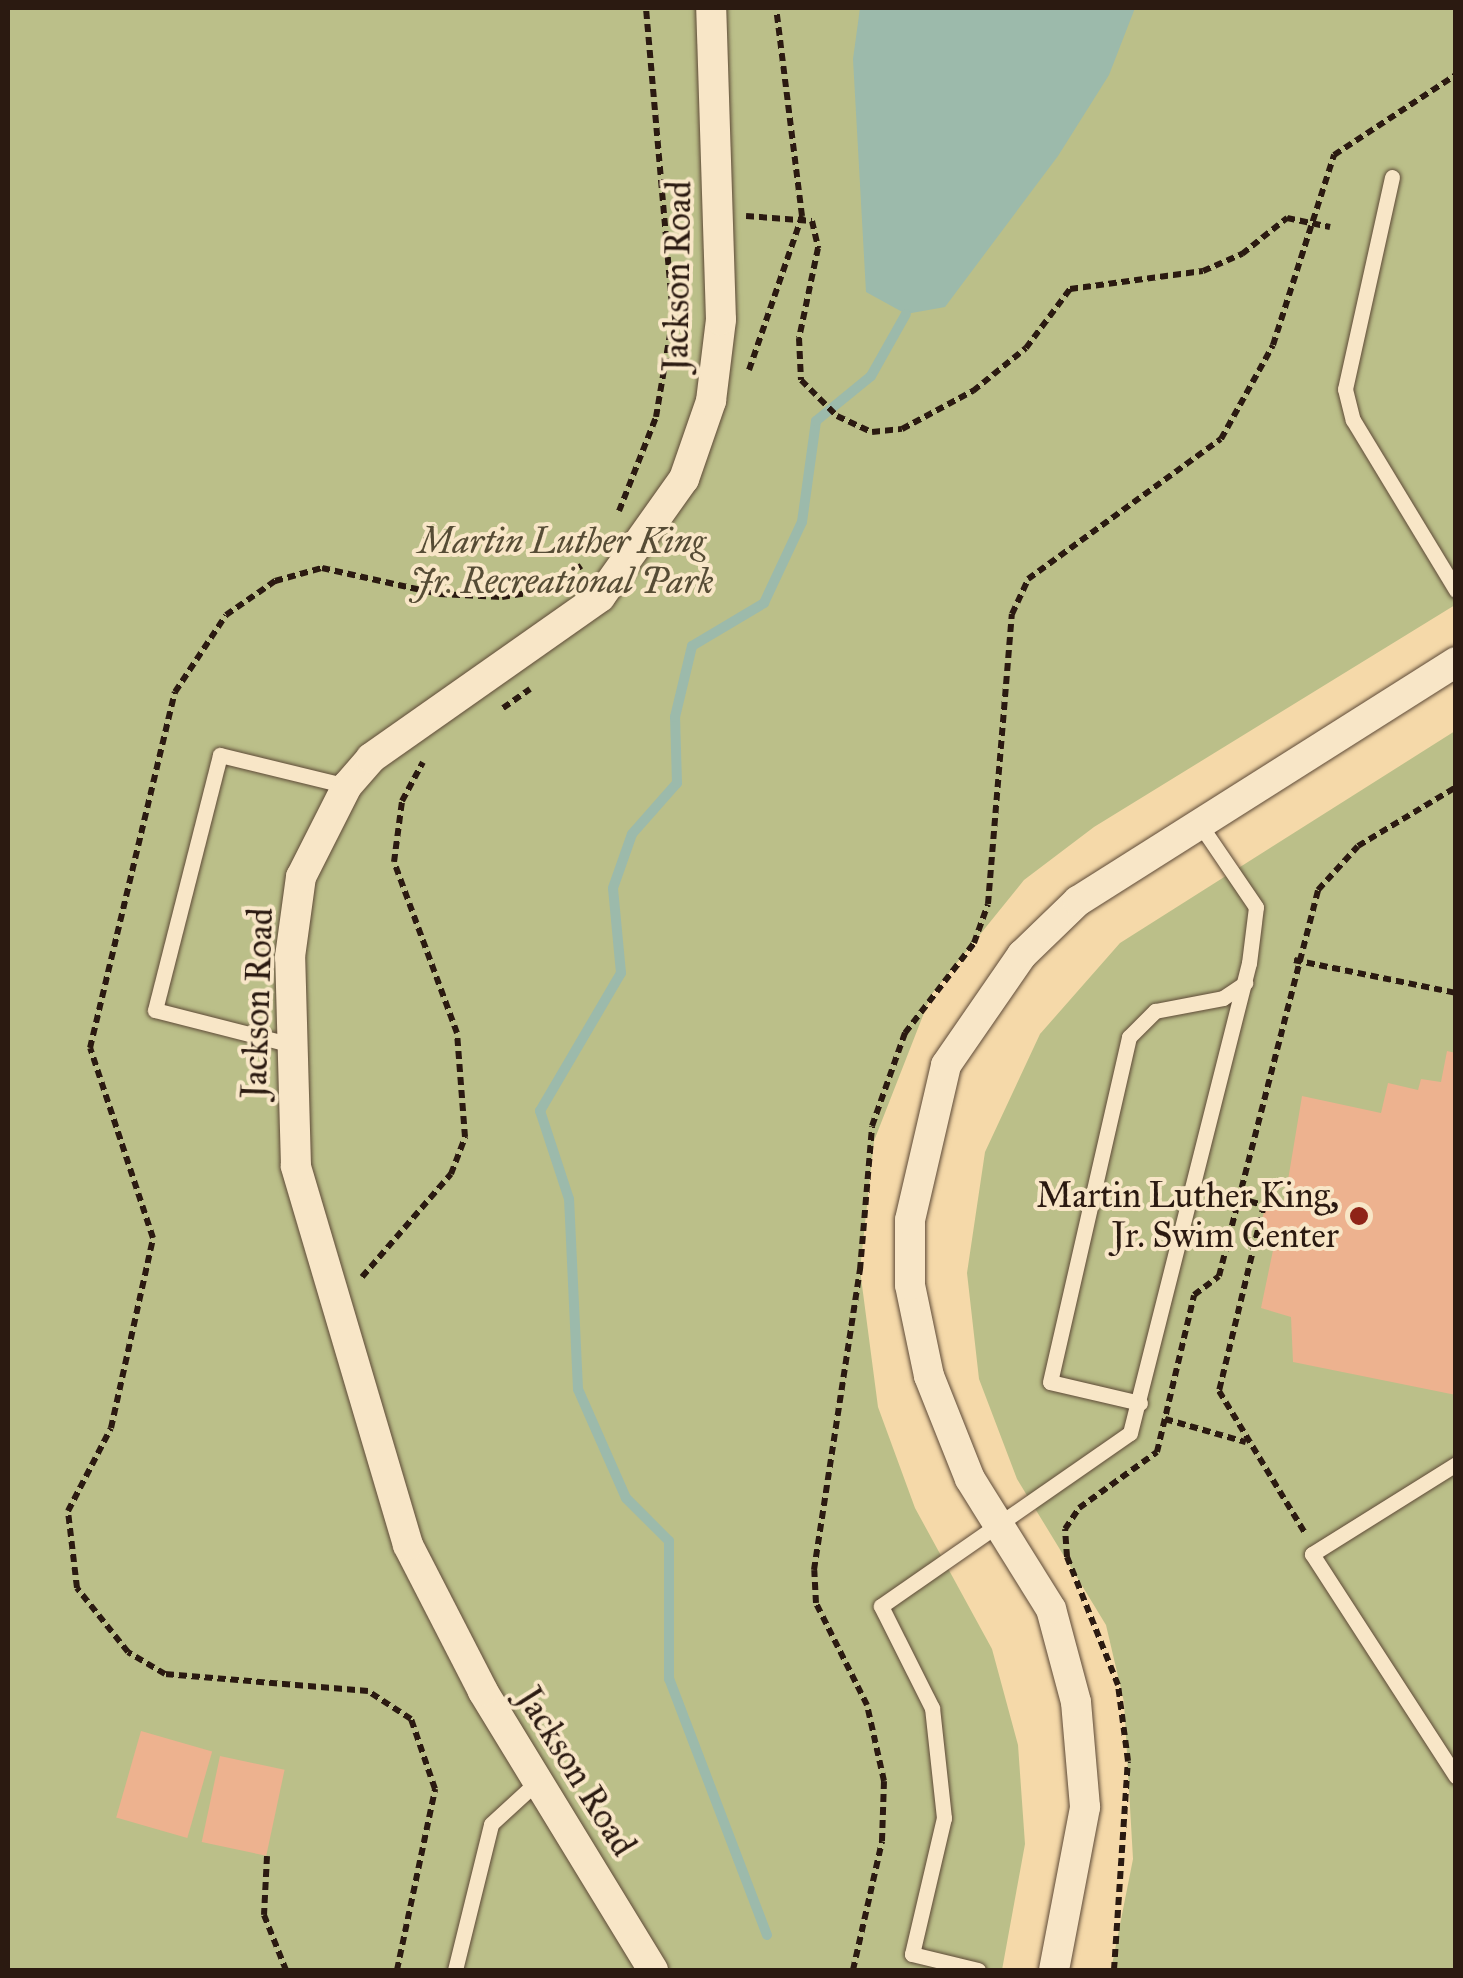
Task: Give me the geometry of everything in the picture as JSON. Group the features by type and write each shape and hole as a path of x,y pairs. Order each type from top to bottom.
{"street":[{"name":"Jackson Road","path":"653,1970 538,1781 408,1545 317,1256 296,1166 288,1044 301,877 347,786 430,714 553,638 643,546 684,479 711,401 720,217 711,8"},
{"path":"1054,1970 1085,1807 1076,1702 1051,1609 996,1520 930,1376 910,1284 910,1220 946,1065 1022,955 1078,902 1197,820 1456,662"}],"lane":[{"path":"1392,177 1344,389 1353,420 1456,590"},
{"path":"288,1044 155,1010 220,754 347,786"},
{"path":"978,1970 912,1954 944,1818 932,1708 881,1606 996,1520 1130,1434 1245,984 1256,907 1197,820"},
{"path":"1140,1403 1050,1382 1129,1036 1155,1011 1223,998 1245,984"},
{"path":"1456,1464 1312,1554 1456,1777"},
{"path":"455,1970 491,1824 538,1781"}],"path":[{"path":"614,519 663,384 670,215 646,8"},
{"path":"776,8 802,216 818,248 797,357 820,403 837,416 888,432 973,391 1026,348 1070,289 1215,267 1287,218 1330,228"},
{"path":"670,215 802,216"},
{"path":"743,388 802,216"},
{"path":"397,1970 435,1789 411,1719 368,1691 165,1674 128,1652 77,1588 68,1511 111,1428 153,1238 90,1048 176,692 226,615 275,581 322,568 439,594 526,594 567,578 594,552"},
{"path":"490,717 545,678"},
{"path":"361,1298 367,1263 452,1174 465,1138 457,1033 394,862 402,801 428,755"},
{"path":"1114,1970 1128,1761 1118,1685 1067,1557 1066,1530 1079,1508 1157,1452 1194,1295 1218,1276 1294,960 1318,890 1358,846 1456,786"},
{"path":"1294,960 1456,993"},
{"path":"1237,1198 1264,1204 1219,1392 1306,1534"},
{"path":"1165,1419 1248,1442"},
{"path":"266,1856 264,1915 286,1970"}],"green space":[{"name":"Martin Luther King Jr. Recreational Park","path":"8,8 1455,8 1455,605 1094,827 1024,880 931,995 874,1141 860,1270 878,1407 915,1508 992,1649 1018,1745 1025,1844 1002,1970 8,1970"},
{"path":"1455,731 1455,1970 1111,1970 1133,1859 1124,1702 1106,1625 1017,1479 979,1379 967,1273 985,1152 1040,1034 1120,943"}],"shaded area":[{"path":"860,8 1135,8 1109,75 1058,156 945,307 906,314 866,292 853,59"}],"building":[{"name":"Martin Luther King, Jr. Swim Center","path":"1447,1051 1456,1053 1456,1395 1293,1362 1291,1317 1261,1308 1277,1231 1260,1228 1267,1200 1284,1204 1302,1096 1381,1113 1388,1083 1418,1090 1421,1079 1441,1082"},
{"path":"141,1731 212,1751 187,1838 116,1818"},
{"path":"220,1756 285,1770 266,1856 202,1842"}],"waterway":[{"path":"767,1935 669,1679 669,1541 626,1498 578,1389 569,1199 540,1111 621,973 613,888 632,834 677,783 675,717 692,646 764,603 802,522 816,421 871,376 906,314"}],"place":[{"name":"Martin Luther King, Jr. Swim Center","path":"1359,1216"}]}
